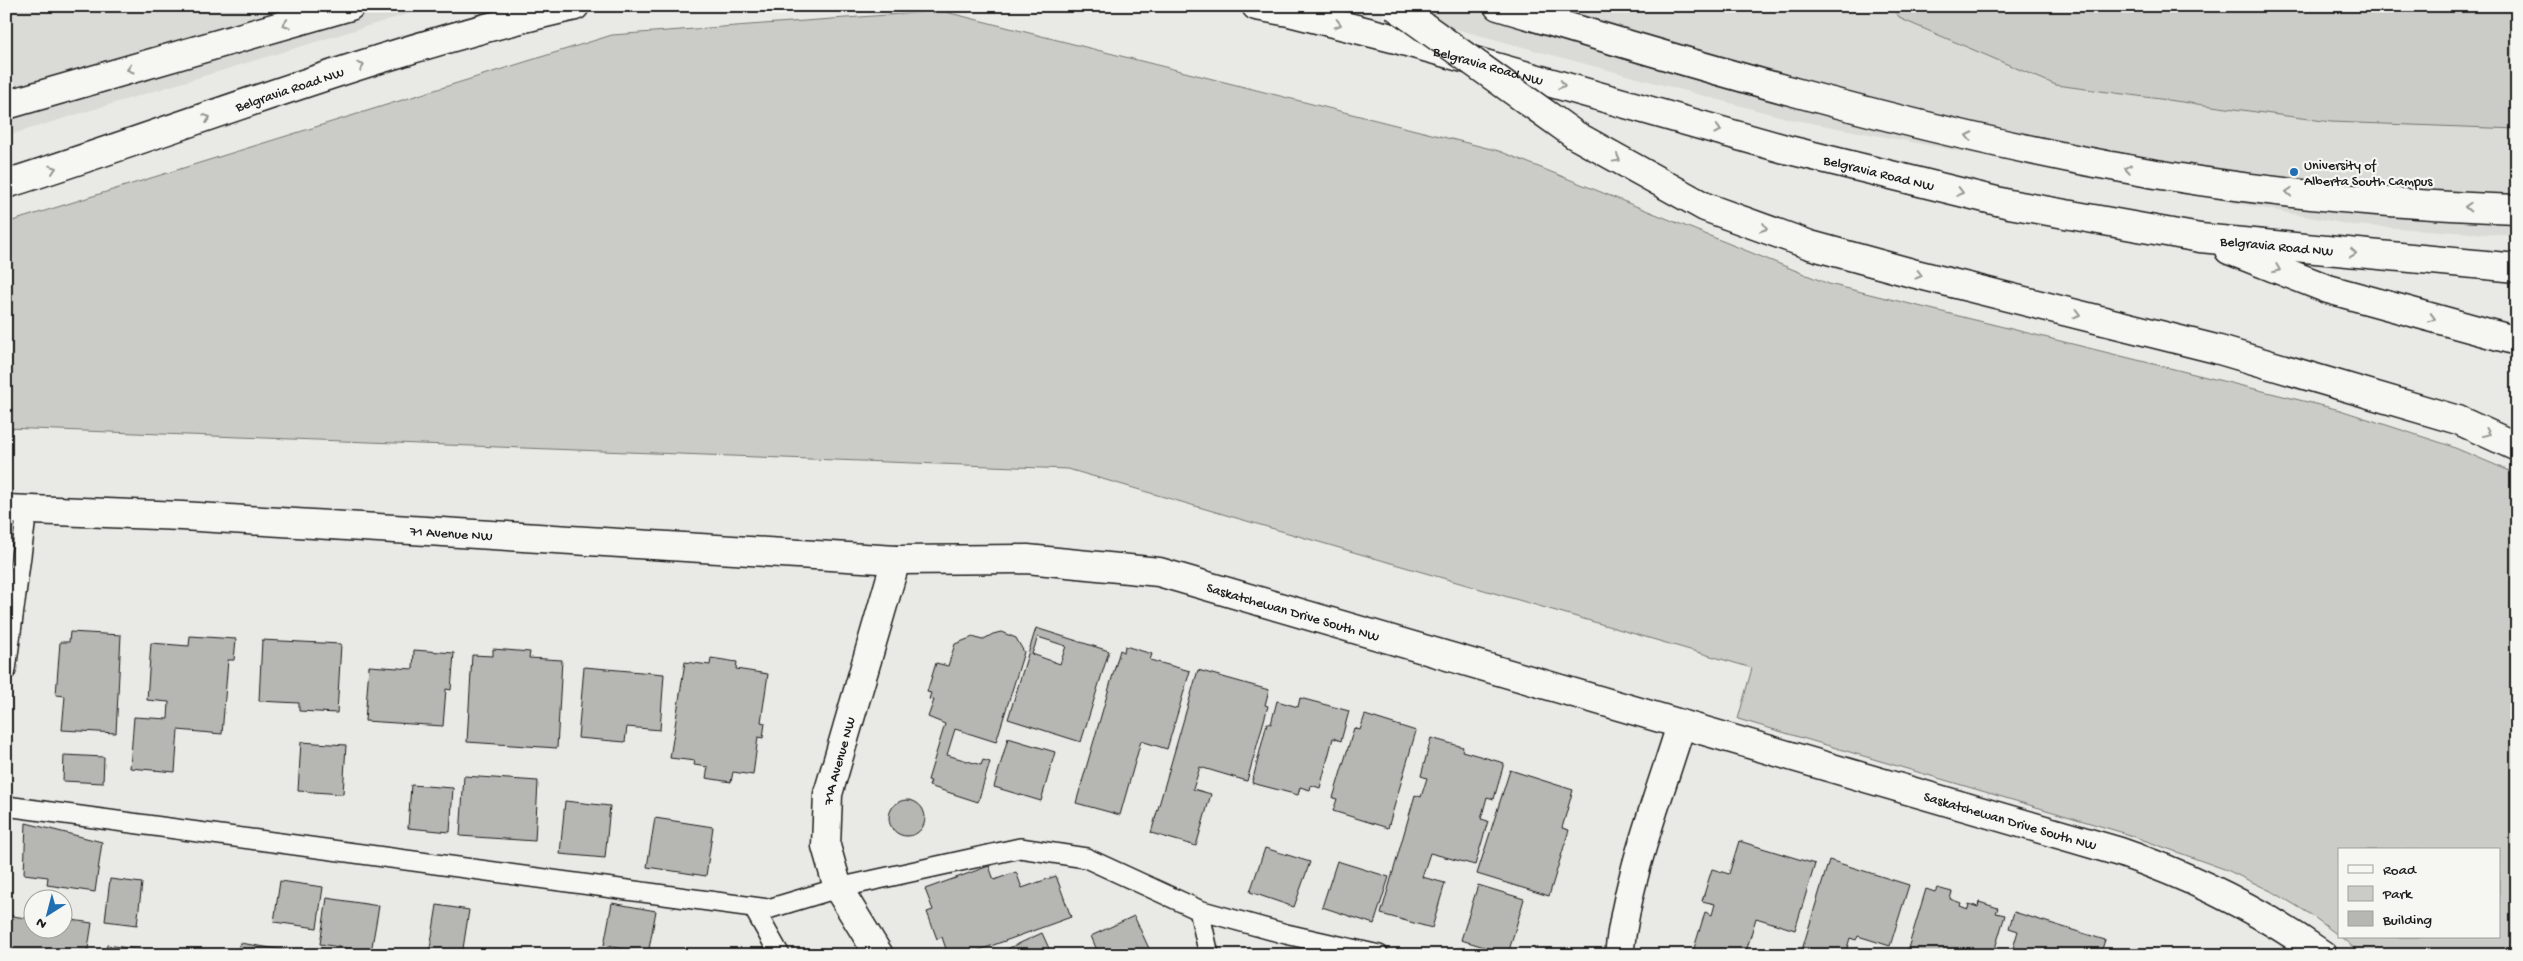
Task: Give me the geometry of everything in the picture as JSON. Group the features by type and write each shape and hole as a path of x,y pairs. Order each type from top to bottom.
{"main road":[{"path":"6,105 350,6"},
{"name":"Belgravia Road NW","path":"6,184 408,50 522,18 575,6"},
{"name":"Belgravia Road NW","path":"1256,6 1289,12 1400,40 1785,149 2009,204 2200,238 2517,268"},
{"path":"1395,6 1575,135 1705,207 1829,250 1912,274 2216,349 2458,420 2517,447"},
{"path":"1498,6 1795,94 1947,131 2106,166 2264,190 2456,207 2517,209"},
{"path":"2200,238 2328,289 2517,341"},
{"name":"71 Avenue NW","path":"16,510 182,516 896,560"},
{"name":"Saskatchewan Drive South NW","path":"896,560 1027,559 1159,572 2120,852 2166,868 2254,909 2324,955"},
{"name":"71A Avenue NW","path":"879,955 838,888 826,846 828,794 896,560"},
{"path":"1619,955 1622,924 1636,871 1681,724"}],"lane":[{"path":"6,670 16,510"},
{"path":"6,806 768,909 838,888 1020,848 1086,858 1199,910 1286,934 1379,955"},
{"path":"753,907 780,955"},
{"path":"1199,910 1209,955"}],"shaded area":[{"path":"6,6 440,6 404,15 6,136"},
{"name":"University of Alberta South Campus","path":"1371,6 2517,6 2517,236 2352,225 1790,119"}],"green space":[{"path":"1890,6 2517,6 2517,129 2331,122 2056,85 1901,19"},
{"path":"942,11 1499,151 1829,284 2340,410 2448,445 2517,474 2517,955 2362,955 2342,938 2500,938 2500,848 2338,848 2338,935 2310,914 2275,893 2227,870 2124,833 1738,719 1752,668 1068,469 6,428 6,223 612,35"}],"building":[{"path":"1036,628 1109,651 1081,742 1008,719","holes":["1038,637 1066,646 1060,664 1032,654"]},
{"path":"70,632 121,635 116,733 62,730 65,696 56,695 60,642 69,642"},
{"path":"1001,632 1016,638 1024,652 996,742 955,729 947,755 981,765 983,760 990,762 978,802 929,786 931,781 928,780 945,724 928,717 934,700 929,699 931,693 927,692 936,663 948,666 955,644 973,637 982,640"},
{"path":"190,636 236,639 234,660 228,660 222,734 178,730 175,772 130,768 134,717 168,719 169,702 147,700 151,643 189,646"},
{"path":"262,640 341,644 337,713 299,711 299,703 259,701"},
{"path":"1125,646 1152,654 1150,660 1190,671 1167,749 1141,741 1120,815 1076,803 1120,650 1124,652"},
{"path":"493,649 530,652 529,658 562,660 557,748 467,742 472,655 493,656"},
{"path":"414,650 454,653 451,690 446,689 443,726 365,721 369,666 413,669"},
{"path":"711,658 737,662 736,669 768,674 761,722 765,723 763,738 758,737 753,775 733,772 731,782 706,778 708,767 694,765 695,761 670,758 685,662 710,665"},
{"path":"584,667 664,674 660,730 627,727 625,742 578,738"},
{"path":"1198,670 1269,690 1265,705 1268,706 1247,781 1200,767 1193,789 1211,794 1196,846 1151,833"},
{"path":"1300,698 1349,711 1341,741 1333,738 1320,788 1311,785 1310,790 1300,787 1298,795 1252,783 1267,723 1271,724 1277,701 1298,707"},
{"path":"1365,715 1416,731 1388,828 1333,811 1337,799 1333,798 1354,728 1360,730"},
{"path":"1008,738 1055,752 1041,801 994,787"},
{"path":"1431,738 1463,747 1462,751 1504,763 1494,799 1487,797 1481,819 1488,821 1475,865 1430,853 1422,877 1445,883 1432,928 1381,914 1415,795 1421,797 1427,778 1421,776"},
{"path":"301,742 346,745 343,794 298,791"},
{"path":"64,755 104,757 103,783 63,781"},
{"path":"1510,770 1573,790 1562,828 1569,830 1549,896 1477,874"},
{"path":"464,776 538,781 535,841 460,836"},
{"path":"411,785 453,788 450,832 408,828"},
{"path":"907,800 914,801 920,805 924,811 924,825 920,831 914,835 907,836 900,835 894,831 890,825 889,818 890,811 894,805 900,801"},
{"path":"565,801 610,806 605,858 560,854"},
{"path":"655,818 713,827 706,876 647,867"},
{"path":"26,823 102,842 95,892 47,885 48,877 24,874"},
{"path":"1739,841 1815,864 1795,930 1756,918 1745,955 1692,955 1705,912 1712,915 1715,904 1702,901 1712,869 1729,874"},
{"path":"1265,848 1310,862 1294,907 1250,892"},
{"path":"1829,860 1909,885 1890,946 1858,936 1856,940 1850,938 1845,955 1817,955 1802,950"},
{"path":"1337,861 1389,877 1374,924 1322,907"},
{"path":"989,866 994,880 1016,872 1022,888 1056,876 1071,917 966,955 948,955 942,937 937,939 927,912 933,910 925,889"},
{"path":"110,879 142,883 137,925 105,921"},
{"path":"280,881 323,887 317,928 274,922"},
{"path":"1478,885 1524,899 1508,954 1461,940"},
{"path":"1937,888 1952,892 1950,899 1961,903 1960,906 1968,909 1969,904 1978,907 1979,902 1998,908 1996,913 2005,915 1993,955 1906,955 1926,889 1935,892"},
{"path":"327,898 379,906 371,952 320,944"},
{"path":"612,903 656,911 648,954 604,945"},
{"path":"437,905 469,910 462,955 429,955"},
{"path":"2014,912 2105,940 2100,955 2011,955 2018,931 2009,928"},
{"path":"6,915 22,917 22,938 72,938 72,920 92,923 87,955 6,955"},
{"path":"1134,916 1152,955 1099,955 1091,936"},
{"path":"1042,933 1052,955 994,955"},
{"path":"240,943 296,952 296,955 238,955"},
{"path":"107,945 178,955 105,955"},
{"path":"2138,948 2151,955 2135,955"}],"place":[{"name":"University of Alberta South Campus","path":"2294,172"}]}
